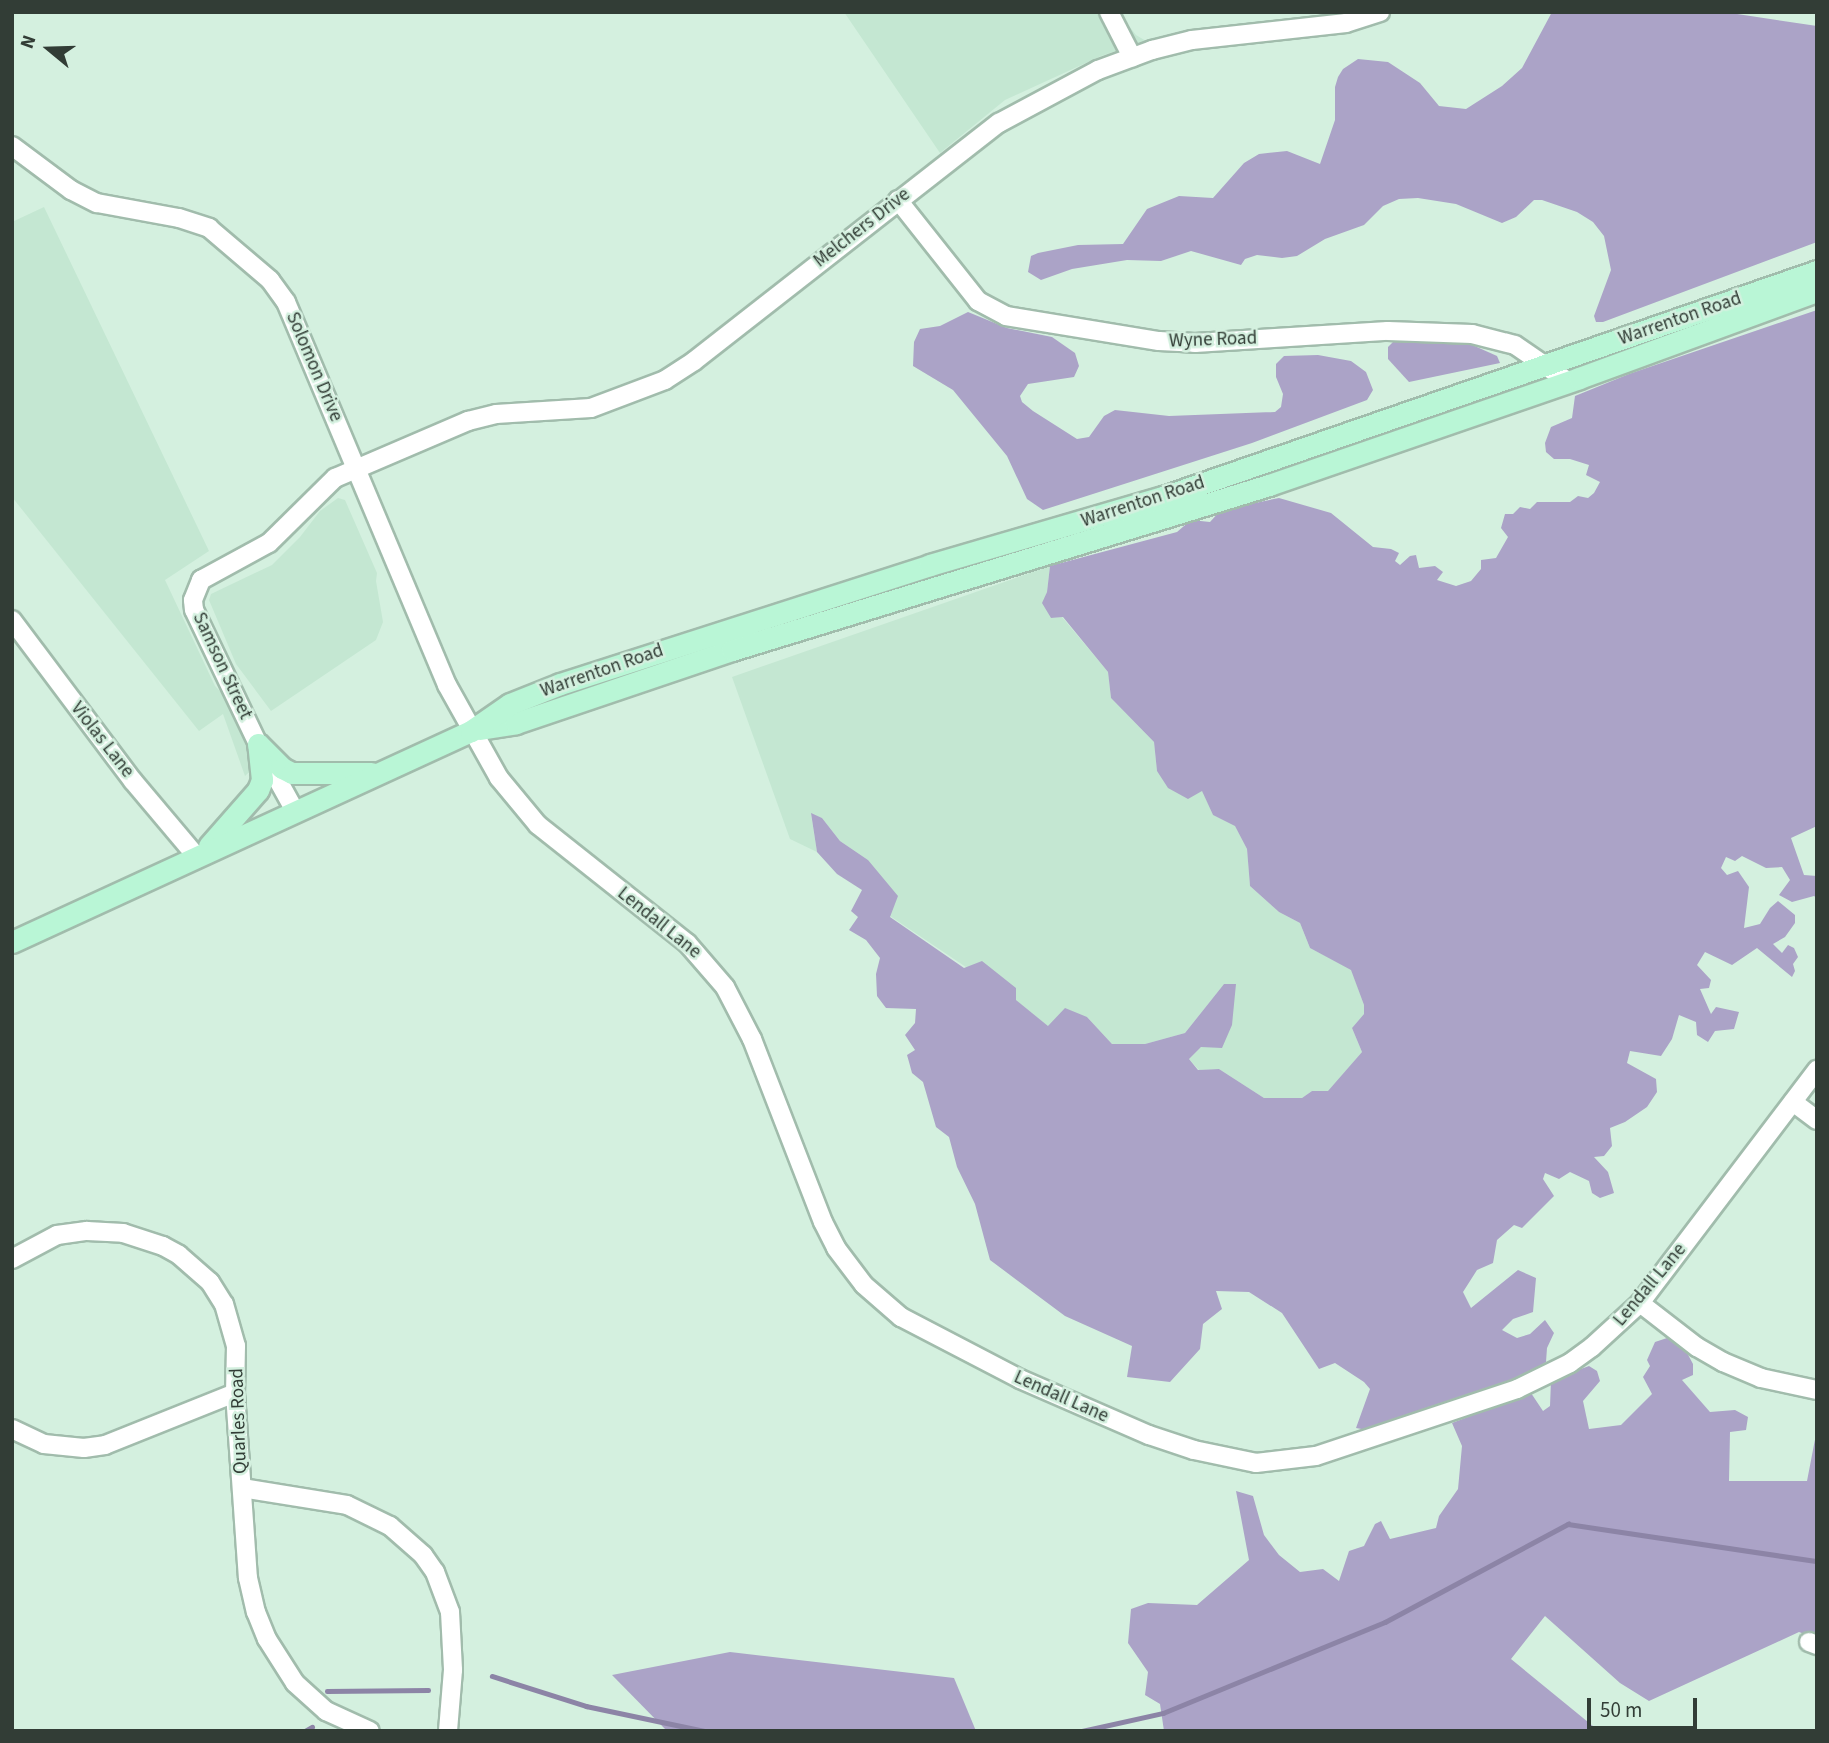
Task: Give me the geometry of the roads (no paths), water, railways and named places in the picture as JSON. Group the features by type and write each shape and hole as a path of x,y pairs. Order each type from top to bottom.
{"main road":[{"name":"Warrenton Road","path":"12,942 471,731 510,704 599,671 930,565 1163,497 1817,271"},
{"name":"Warrenton Road","path":"471,731 516,723 732,650 1269,485 1569,382 1817,291"},
{"path":"258,744 282,768 292,773 379,772"},
{"path":"199,855 258,790 262,779 258,744"}],"street":[{"path":"1109,12 1132,57"},
{"name":"Melchers Drive","path":"357,469 468,421 496,414 591,408 665,380 694,361 999,123 1037,100 1132,57 1192,40 1346,23 1380,12"},
{"name":"Solomon Drive","path":"12,146 71,190 97,203 179,218 209,228 270,280 286,302 447,684 471,731"},
{"name":"Wyne Road","path":"898,200 978,301 1006,316 1171,342 1388,331 1472,334 1515,345 1569,382"},
{"name":"Samson Street","path":"295,811 258,744 194,610 194,590 210,573 269,543 316,493 335,478 357,469"},
{"name":"Violas Lane","path":"12,620 133,781 199,855"},
{"name":"Lendall Lane","path":"471,731 499,778 538,825 687,943 724,987 752,1039 823,1222 836,1248 864,1286 901,1317 1020,1379 1149,1435 1231,1460 1286,1462 1316,1456 1425,1422 1517,1389 1570,1363 1592,1347 1640,1303 1817,1070"},
{"path":"1793,1102 1817,1120"},
{"name":"Quarles Road","path":"12,1259 57,1235 87,1231 132,1235 179,1255 210,1282 224,1304 236,1346 236,1393 248,1578 267,1639 284,1668 307,1696 342,1720 370,1731"},
{"path":"1640,1303 1697,1347 1723,1362 1761,1378 1817,1390"},
{"path":"12,1429 44,1444 64,1448 94,1447 236,1393"},
{"path":"242,1488 347,1506 390,1525 423,1555 435,1572 450,1612 453,1670 448,1731"}],"waterway":[{"path":"1082,1731 1163,1713 1385,1622 1568,1524 1817,1561"},
{"path":"492,1676 586,1706 705,1731"},
{"path":"327,1691 428,1690"},
{"path":"305,1731 312,1727"}]}
